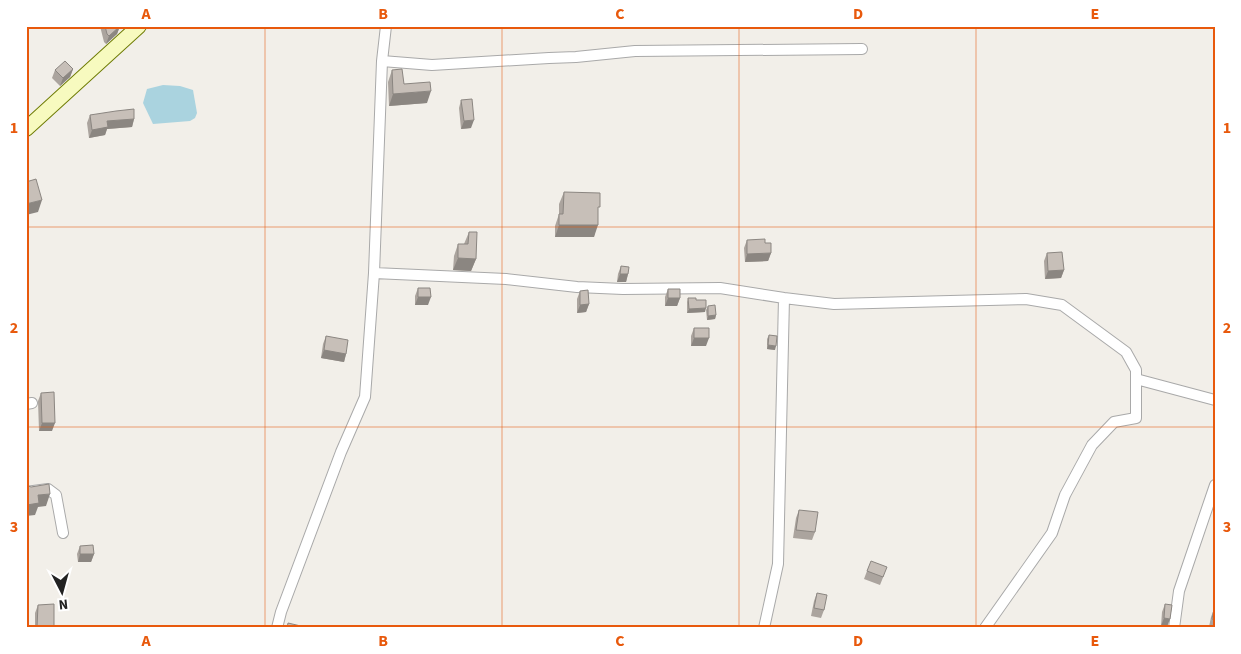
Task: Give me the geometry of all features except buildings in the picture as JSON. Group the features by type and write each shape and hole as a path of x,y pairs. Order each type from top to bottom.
{"main road":[{"path":"26,130 139,26"}],"street":[{"path":"277,628 281,612 341,452 365,397 374,272 382,61 386,26"},
{"path":"382,61 432,65 576,57 635,51 862,49"},
{"path":"374,272 506,279 577,288 720,288 834,304 1026,299 1062,305 1126,352 1136,370 1136,418 1114,422 1092,445 1065,495 1052,533 984,628"},
{"path":"764,628 778,564 784,298"},
{"path":"1136,379 1215,400"},
{"path":"1174,628 1179,592 1215,486"},
{"path":"26,492 48,489 56,495 63,533"}],"water":[{"path":"163,85 180,86 193,90 197,113 195,118 190,121 153,124 143,103 147,89"}]}
